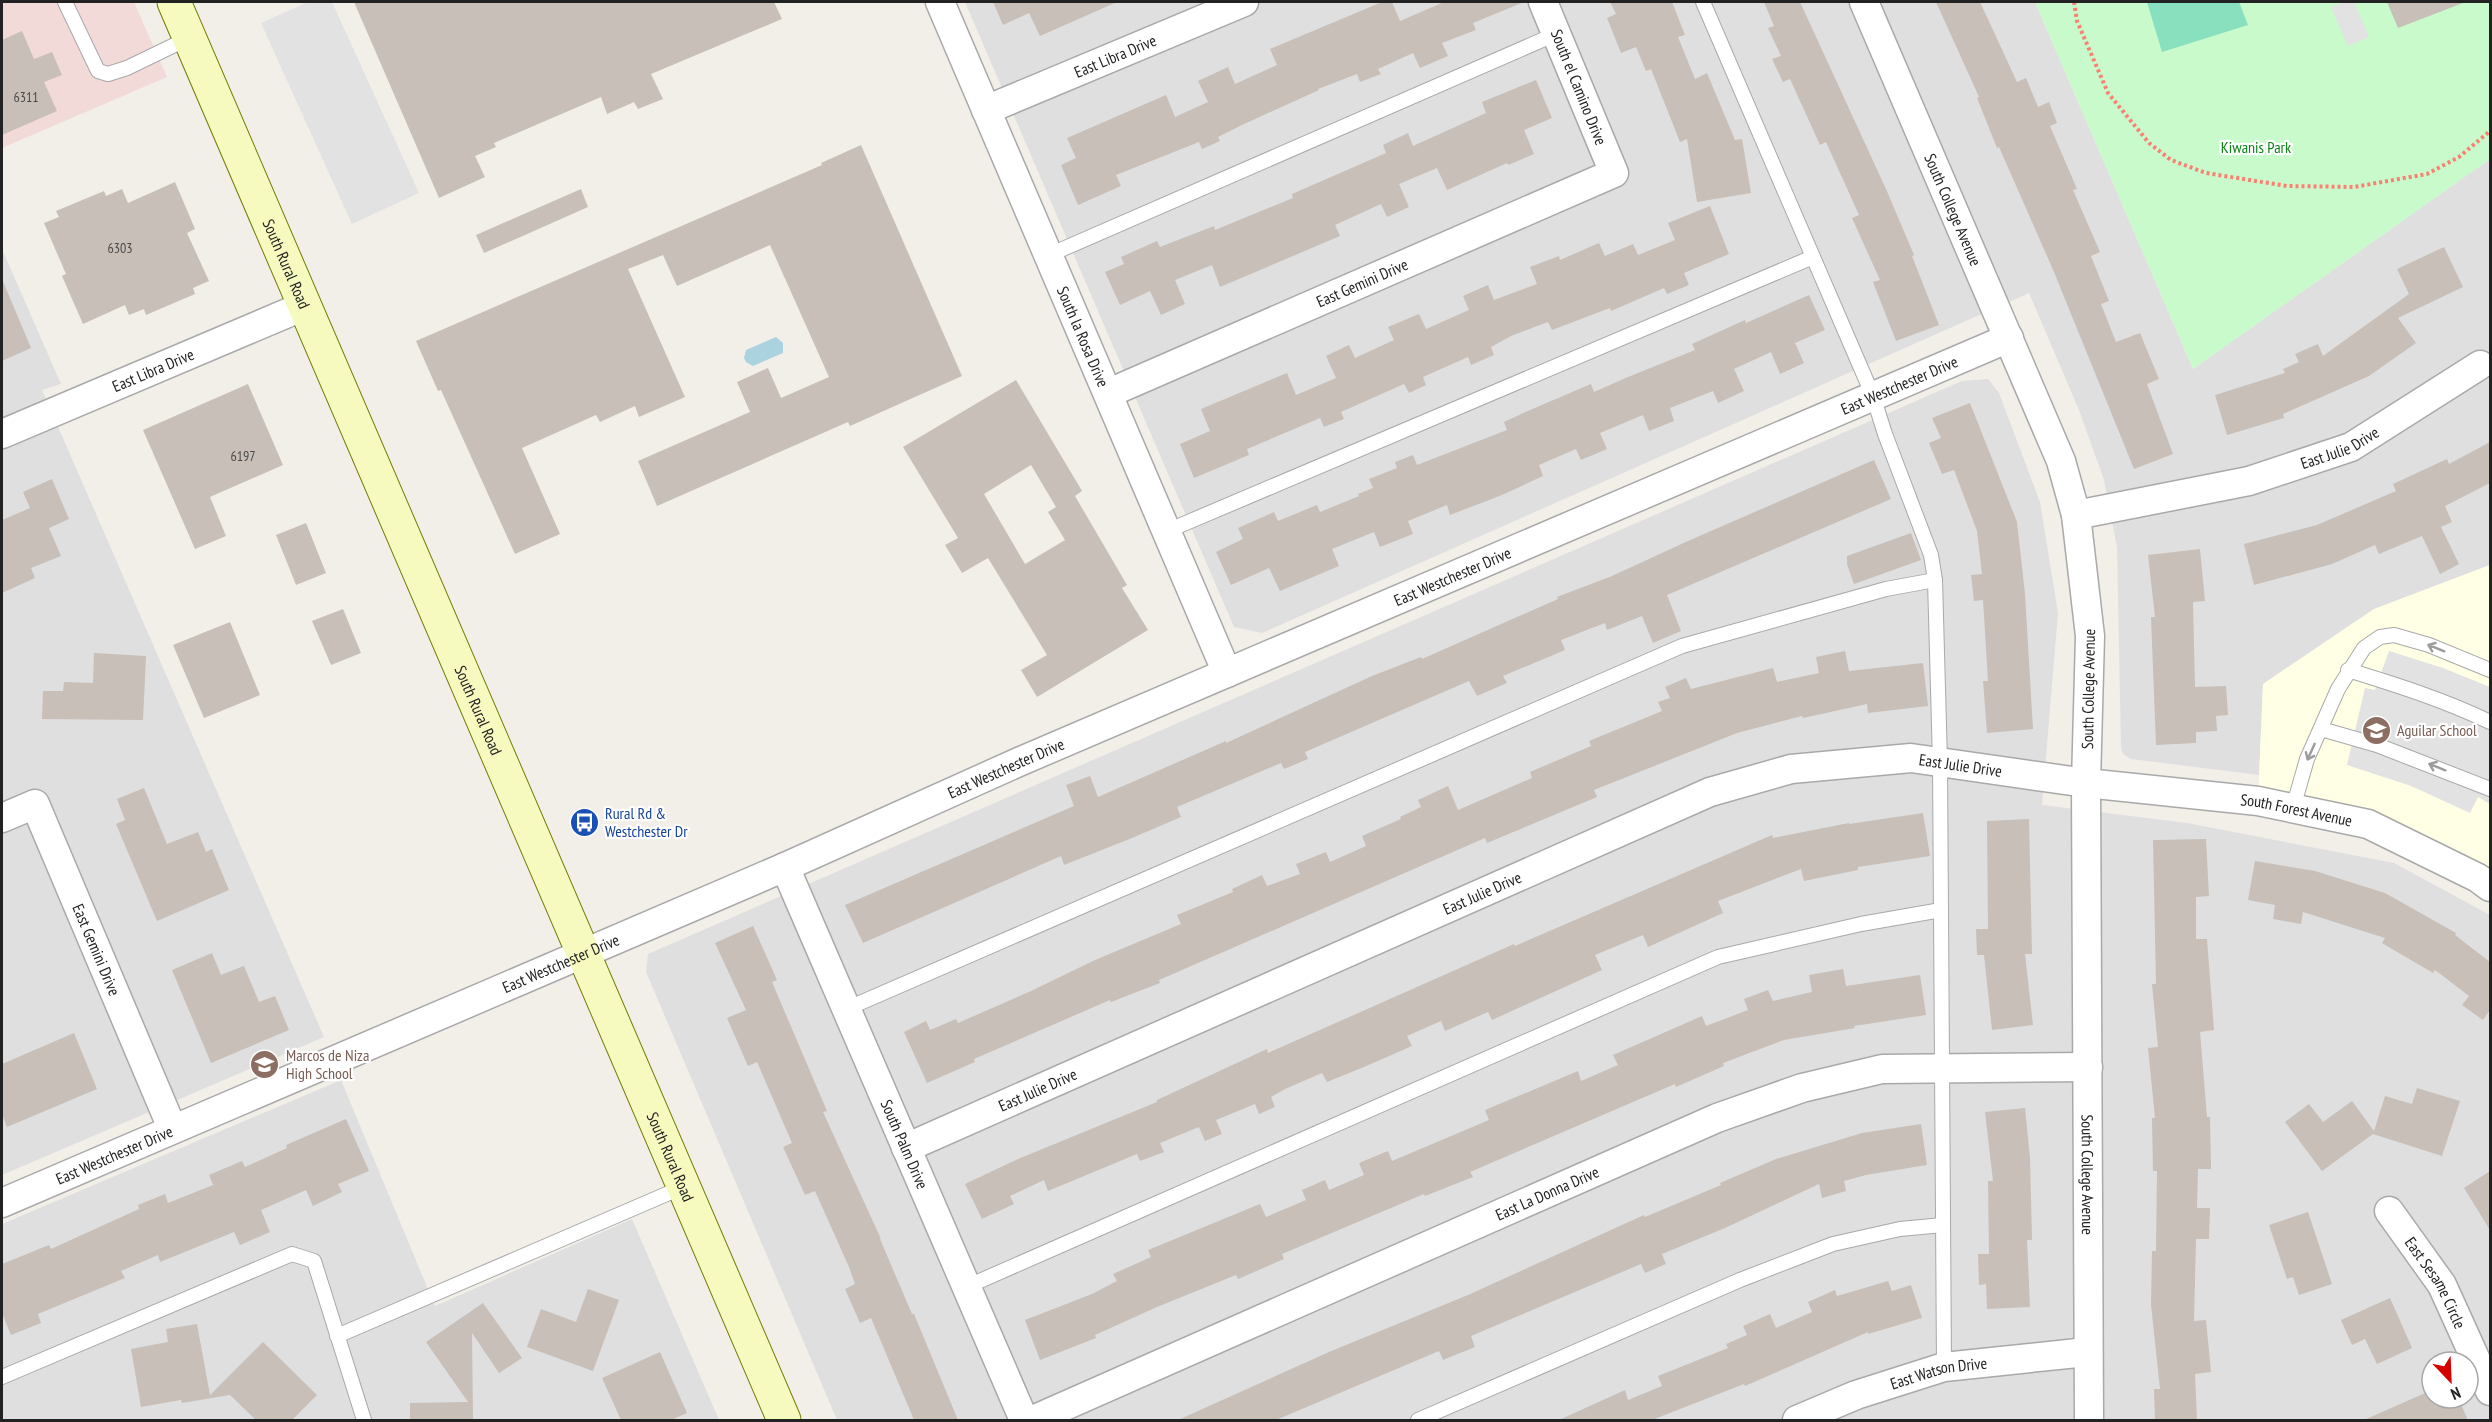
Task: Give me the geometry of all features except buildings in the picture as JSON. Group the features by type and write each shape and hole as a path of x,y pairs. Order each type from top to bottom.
{"main road":[{"name":"South Rural Road","path":"174,2 784,1420"}],"street":[{"name":"South la Rosa Drive","path":"940,2 1227,673"},
{"name":"East Libra Drive","path":"986,110 1244,2"},
{"name":"South el Camino Drive","path":"1543,2 1614,172"},
{"name":"South College Avenue","path":"1864,2 2061,461 2076,515 2091,636 2086,783 2089,1420"},
{"name":"East Gemini Drive","path":"1109,393 1614,172"},
{"name":"East Libra Drive","path":"2,434 304,306"},
{"name":"East Westchester Drive","path":"2,1203 172,1128 785,867 1227,673 2009,338"},
{"name":"East Julie Drive","path":"2076,515 2249,481 2351,447 2480,365"},
{"name":"East Julie Drive","path":"906,1148 1710,792 1791,769 1911,758 2086,783"},
{"name":"South Forest Avenue","path":"2086,783 2258,801 2368,824 2478,878 2490,887"},
{"name":"East Gemini Drive","path":"2,818 35,804 172,1128"},
{"name":"South Palm Drive","path":"785,867 1024,1420"},
{"name":"East La Donna Drive","path":"1033,1420 1718,1118 1802,1088 1882,1069 2088,1067"},
{"name":"East Sesame Circle","path":"2389,1211 2442,1285 2490,1391"},
{"name":"East Watson Drive","path":"1797,1420 1856,1395 1944,1367 2087,1352"}],"lane":[{"path":"64,2 98,71 108,74 127,68 189,38"},
{"path":"1703,2 1873,396 1931,555 1935,580 1940,762 1944,1367"},
{"path":"1048,255 1556,34"},
{"path":"1167,531 1813,257"},
{"path":"846,1009 1682,646 1886,589 1935,580"},
{"path":"2293,808 2307,759 2348,670 2364,648 2380,637 2394,635 2429,645 2490,670"},
{"path":"2348,670 2404,687 2461,708 2490,722"},
{"path":"2321,729 2378,745 2490,789"},
{"path":"966,1287 1718,957 1861,924 1941,910"},
{"path":"338,1336 683,1187"},
{"path":"1418,1420 1740,1280 1833,1244 1900,1229 1943,1225"},
{"path":"2,1377 292,1254 314,1261 364,1420"}],"path":[{"path":"2074,2 2077,21 2108,93 2149,143 2171,160 2206,173 2287,186 2354,187 2427,174 2459,158 2490,131"}],"shaded area":[{"path":"2,2 134,2 167,77 2,148"},
{"path":"308,2 332,2 419,193 352,224 261,23"},
{"path":"965,2 2035,2 2193,369 2490,159 2490,565 2374,609 2263,684 2259,775 2131,759 2123,754 2121,748 2117,547 2104,480 2079,410 2029,293 1262,633 1234,627"},
{"path":"2345,2 2354,2 2369,37 2348,46 2331,7"},
{"path":"2,249 61,384 42,390 324,1037 2,1175"},
{"path":"1988,379 1999,393 2040,502 2058,613 2042,805 2187,823 2394,863 2490,915 2490,1420 837,1420 646,972 648,954 1962,381"},
{"name":"Aguilar School","path":"2490,565 2490,887 2368,824 2258,801 2263,684 2374,609"},
{"path":"2389,651 2443,668 2490,687 2490,804 2478,797 2470,813 2411,786 2347,765 2365,688 2375,690"},
{"path":"341,1080 435,1306 632,1219 719,1420 2,1420 2,1224"}],"green space":[{"name":"Kiwanis Park","path":"2035,2 2490,2 2490,159 2193,369"},
{"path":"2147,2 2239,2 2248,25 2162,52"}],"water":[{"path":"776,337 783,343 783,353 753,366 746,362 744,358 746,350"}],"place":[{"name":"Aguilar School","path":"2376,730"},
{"name":"Rural Rd & Westchester Dr","path":"584,822"},
{"name":"Marcos de Niza High School","path":"265,1064"}]}
